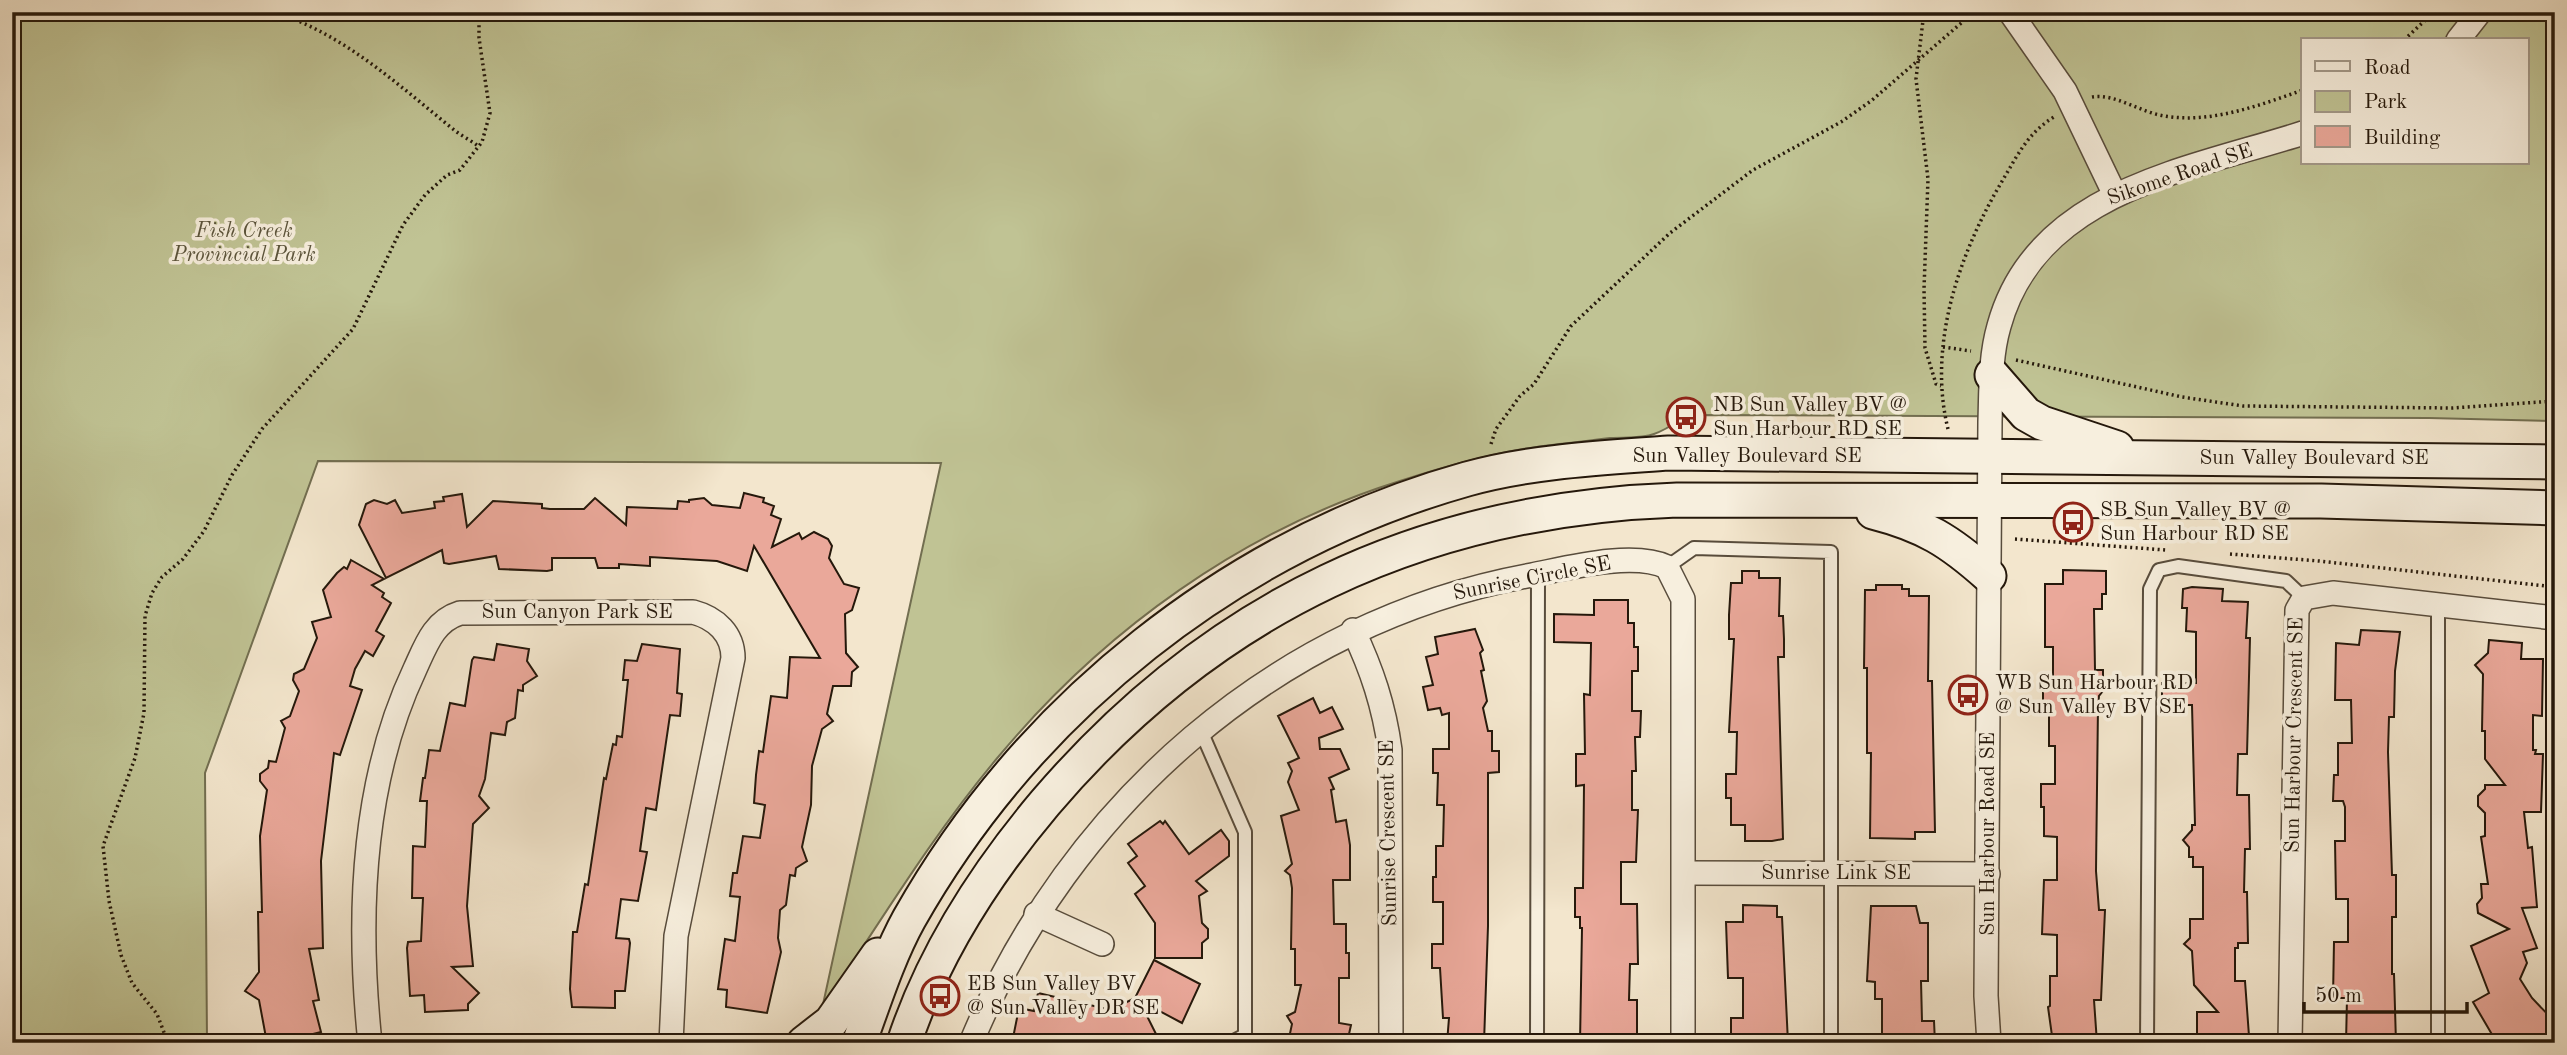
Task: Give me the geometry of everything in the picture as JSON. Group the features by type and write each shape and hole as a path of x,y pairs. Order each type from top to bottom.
{"main road":[{"path":"1992,365 2020,409 2034,419 2098,443 2154,458"},
{"name":"Sun Valley Boulevard SE","path":"859,1043 907,922 952,847 985,804 1089,691 1168,624 1216,593 1311,539 1366,515 1470,479 1525,467 1622,456 1716,452 2555,462"},
{"path":"1827,500 1909,521 1929,530 1955,546 1989,576"},
{"name":"Sun Valley Boulevard SE","path":"904,1043 930,980 996,864 1053,794 1098,745 1144,702 1228,636 1274,608 1383,556 1455,532 1526,515 1623,502 2321,501 2555,508"},
{"path":"804,1043 831,1022 871,963 907,922"}],"street":[{"path":"2010,12 2065,91 2115,195"},
{"path":"2460,38 2480,12"},
{"name":"Sikome Road SE","path":"1989,457 1992,365 2009,298 2035,255 2070,222 2115,195 2148,181 2301,134"},
{"name":"Sun Harbour Road SE","path":"1989,457 1986,996 1989,1043"},
{"name":"Sunrise Circle SE","path":"971,1043 1001,977 1036,914 1063,873 1119,807 1200,731 1273,676 1353,630 1450,593 1538,573 1638,560 1656,562 1667,567"},
{"path":"1667,567 1683,599 1684,1043"},
{"name":"Sun Harbour Crescent SE","path":"2290,1043 2294,626 2297,610 2304,598 2333,593 2555,618"},
{"name":"Sun Canyon Park SE","path":"370,1043 366,867 372,817 378,782 399,706 435,628 453,615 472,612 693,612 712,619 725,632 733,649 733,658 676,936 671,1043"},
{"name":"Sunrise Crescent SE","path":"1353,630 1375,677 1385,712 1390,750 1391,1043"},
{"name":"Sunrise Link SE","path":"1684,873 1988,874"},
{"path":"1036,914 1102,944"}],"lane":[{"path":"1667,567 1694,548 1831,552 1831,1043"},
{"path":"2147,1043 2150,589 2159,570 2178,566 2286,581 2304,598"},
{"path":"1537,1043 1538,573"},
{"path":"2438,604 2438,1043"},
{"path":"1200,731 1245,832 1245,1035 1230,1043"}],"path":[{"path":"274,12 299,20 379,68 455,131 479,147"},
{"path":"168,1043 157,1014 132,983 121,955 109,901 103,846 135,758 142,724 145,616 152,593 162,577 183,559 204,531 232,475 262,429 353,330 403,225 425,195 447,175 460,170 479,147 490,113 479,38 479,12"},
{"path":"1924,12 1917,90 1928,178 1925,348 1936,384 1941,386"},
{"path":"1491,444 1496,429 1515,402 1534,384 1570,327 1662,241 1730,185 1770,159 1841,122 1919,62 1974,12"},
{"path":"2406,38 2434,12"},
{"path":"2084,101 2103,97 2158,115 2198,118 2242,109 2301,91"},
{"path":"1948,429 1941,386 1943,347 1962,265 1985,212 2027,140 2042,125 2064,112"},
{"path":"1943,347 1992,365 2243,406 2453,408 2555,401"},
{"path":"2015,539 2166,550"},
{"path":"2221,554 2319,561 2555,587"}],"green space":[{"name":"Fish Creek Provincial Park","path":"12,12 2555,12 2555,421 2429,418 1688,415 1649,436 1610,438 1507,452 1400,481 1342,502 1286,527 1232,556 1180,590 1084,667 1040,710 999,756 952,816 822,1009 941,463 318,461 205,773 207,1043 12,1043"}],"building":[{"path":"744,493 764,498 763,502 774,506 771,515 781,519 772,547 799,533 802,539 814,532 828,539 832,546 829,558 844,584 859,588 852,610 845,614 846,653 858,667 852,672 851,686 833,686 827,714 833,721 822,729 812,766 811,805 802,847 807,861 796,868 795,876 790,875 786,905 780,910 778,938 781,952 767,1013 726,1007 727,990 718,989 725,939 735,941 740,897 730,896 733,873 737,873 743,836 760,838 765,805 754,803 756,775 759,751 763,752 771,696 787,698 790,657 820,658 754,546 747,571 717,561 650,557 650,566 619,564 619,568 598,568 595,558 552,558 552,570 499,569 496,556 444,563 442,550 386,578 359,525 366,504 374,500 387,504 395,500 402,513 435,508 434,502 444,501 443,497 462,494 467,527 493,501 542,504 542,508 550,509 584,509 595,498 626,525 627,507 677,509 678,501 689,502 704,498 712,505 740,508"},
{"path":"351,560 384,579 372,585 384,593 382,597 391,603 376,631 384,636 373,656 365,651 355,669 350,686 362,690 340,755 334,753 321,861 323,948 309,949 319,1000 313,1001 321,1032 313,1034 314,1038 308,1043 267,1043 259,1000 245,991 259,972 258,912 262,912 260,836 267,790 260,781 260,774 268,768 269,761 276,762 285,728 281,721 290,716 299,691 293,680 294,674 304,669 317,638 312,622 331,617 323,590 337,573 344,567 347,569"},
{"path":"2063,570 2106,571 2106,594 2102,594 2102,609 2094,609 2095,670 2103,670 2103,691 2099,696 2098,706 2096,871 2099,910 2105,910 2101,1000 2094,1000 2097,1043 2053,1043 2048,1007 2050,976 2057,976 2057,935 2042,934 2044,880 2057,880 2057,837 2044,836 2044,807 2041,807 2041,784 2055,784 2055,746 2049,746 2049,710 2043,710 2043,682 2053,682 2053,647 2045,647 2045,584 2063,584"},
{"path":"1742,571 1759,571 1759,578 1780,578 1779,616 1783,616 1784,639 1784,657 1778,657 1783,839 1772,841 1745,841 1745,825 1731,825 1731,798 1726,798 1726,774 1736,774 1737,732 1729,732 1734,639 1729,639 1731,583 1742,583"},
{"path":"1876,585 1902,585 1902,589 1909,589 1909,596 1929,596 1928,681 1932,681 1935,832 1915,832 1915,839 1870,838 1871,753 1867,753 1865,590 1876,590"},
{"path":"2183,589 2223,589 2222,601 2248,602 2246,638 2250,638 2247,754 2238,754 2237,795 2249,795 2250,849 2245,849 2244,892 2247,892 2248,943 2238,943 2238,948 2235,948 2235,981 2245,981 2249,1036 2233,1036 2233,1041 2228,1043 2197,1043 2197,1012 2218,1012 2194,985 2192,951 2184,944 2190,938 2190,919 2203,919 2203,867 2193,867 2193,857 2189,857 2189,847 2183,840 2192,830 2192,825 2195,825 2192,705 2162,705 2162,683 2196,683 2196,632 2186,631 2187,608 2182,608"},
{"path":"1594,600 1628,600 1628,623 1634,623 1634,647 1638,647 1638,671 1632,671 1632,711 1641,711 1640,737 1635,737 1636,771 1632,771 1632,810 1638,810 1636,862 1621,862 1621,904 1637,904 1638,964 1630,964 1629,1000 1637,1000 1637,1043 1580,1043 1582,928 1580,917 1575,917 1575,888 1583,888 1584,785 1576,786 1576,754 1585,754 1584,694 1590,695 1591,643 1554,642 1554,614 1594,615"},
{"path":"1475,629 1483,650 1480,653 1484,670 1481,671 1487,701 1483,708 1488,731 1492,731 1492,751 1499,751 1499,772 1488,773 1488,926 1484,1043 1447,1043 1449,1018 1443,1018 1440,968 1432,968 1432,944 1443,944 1443,902 1433,902 1433,877 1436,877 1436,846 1443,846 1444,805 1437,805 1438,773 1433,773 1433,749 1449,749 1449,713 1442,715 1440,708 1428,710 1423,687 1433,685 1426,657 1438,654 1435,637"},
{"path":"2361,630 2400,632 2395,671 2394,717 2389,717 2388,752 2392,875 2396,875 2396,917 2392,917 2392,974 2396,1043 2346,1043 2347,998 2333,998 2334,942 2348,942 2348,899 2336,899 2335,841 2345,841 2345,807 2343,801 2333,801 2334,775 2338,775 2338,743 2352,743 2351,700 2335,700 2336,643 2359,645"},
{"path":"2489,640 2522,643 2521,659 2543,659 2542,716 2533,715 2533,750 2536,750 2535,754 2543,754 2541,812 2524,812 2528,848 2532,847 2537,907 2522,908 2537,948 2523,952 2527,963 2520,979 2532,998 2555,1022 2555,1043 2497,1043 2473,1002 2489,993 2471,946 2509,929 2478,913 2477,904 2482,898 2481,884 2488,884 2481,837 2485,836 2485,813 2478,806 2478,796 2485,789 2485,785 2505,785 2485,759 2485,731 2482,731 2483,674 2475,665 2488,653"},
{"path":"497,644 529,649 527,661 537,676 523,685 523,691 518,690 515,718 507,722 505,735 491,733 485,779 479,796 489,808 473,824 467,906 473,966 452,967 479,993 468,1004 468,1010 425,1012 424,995 410,996 407,948 408,942 421,941 423,898 412,898 413,846 425,847 427,801 420,801 423,778 429,750 440,751 450,703 465,706 472,660 474,657 494,660"},
{"path":"642,644 680,649 677,693 682,694 680,716 670,715 656,810 646,808 640,851 647,852 638,901 621,899 616,938 629,939 630,943 625,991 615,991 615,1008 572,1007 570,989 573,932 577,932 585,884 588,885 604,778 606,779 613,744 616,745 617,736 622,737 628,680 623,680 625,660 637,661"},
{"path":"1313,698 1320,713 1332,707 1343,729 1319,738 1320,749 1340,749 1349,769 1329,778 1334,789 1331,790 1336,822 1346,820 1350,845 1350,880 1333,880 1334,924 1346,924 1346,953 1349,953 1349,978 1339,978 1339,1023 1351,1025 1347,1043 1288,1043 1292,1024 1287,1016 1295,1012 1301,985 1295,985 1295,949 1291,949 1292,888 1290,875 1285,871 1292,864 1281,816 1299,810 1288,782 1292,771 1288,763 1299,758 1278,716"},
{"path":"1160,821 1163,824 1165,821 1189,854 1221,830 1229,841 1229,856 1196,881 1207,891 1199,896 1202,923 1208,929 1208,938 1202,943 1202,958 1155,958 1155,923 1135,894 1145,886 1128,863 1137,856 1128,844"},
{"path":"1743,905 1777,906 1777,917 1782,917 1788,1043 1731,1043 1731,1018 1743,1018 1743,978 1728,978 1726,922 1743,922"},
{"path":"1871,906 1916,906 1920,923 1928,923 1928,981 1921,981 1922,1021 1934,1021 1935,1043 1882,1043 1882,999 1875,999 1875,982 1867,981"},
{"path":"1154,960 1200,984 1182,1023 1139,1000 1158,1038 1147,1043 1012,1043 1019,1008 1034,1011 1038,993 1111,1010 1135,998"}],"place":[{"name":"NB Sun Valley BV @ Sun Harbour RD SE","path":"1686,417"},
{"name":"SB Sun Valley BV @ Sun Harbour RD SE","path":"2073,522"},
{"name":"WB Sun Harbour RD @ Sun Valley BV SE","path":"1968,695"},
{"name":"EB Sun Valley BV @ Sun Valley DR SE","path":"940,996"}]}
